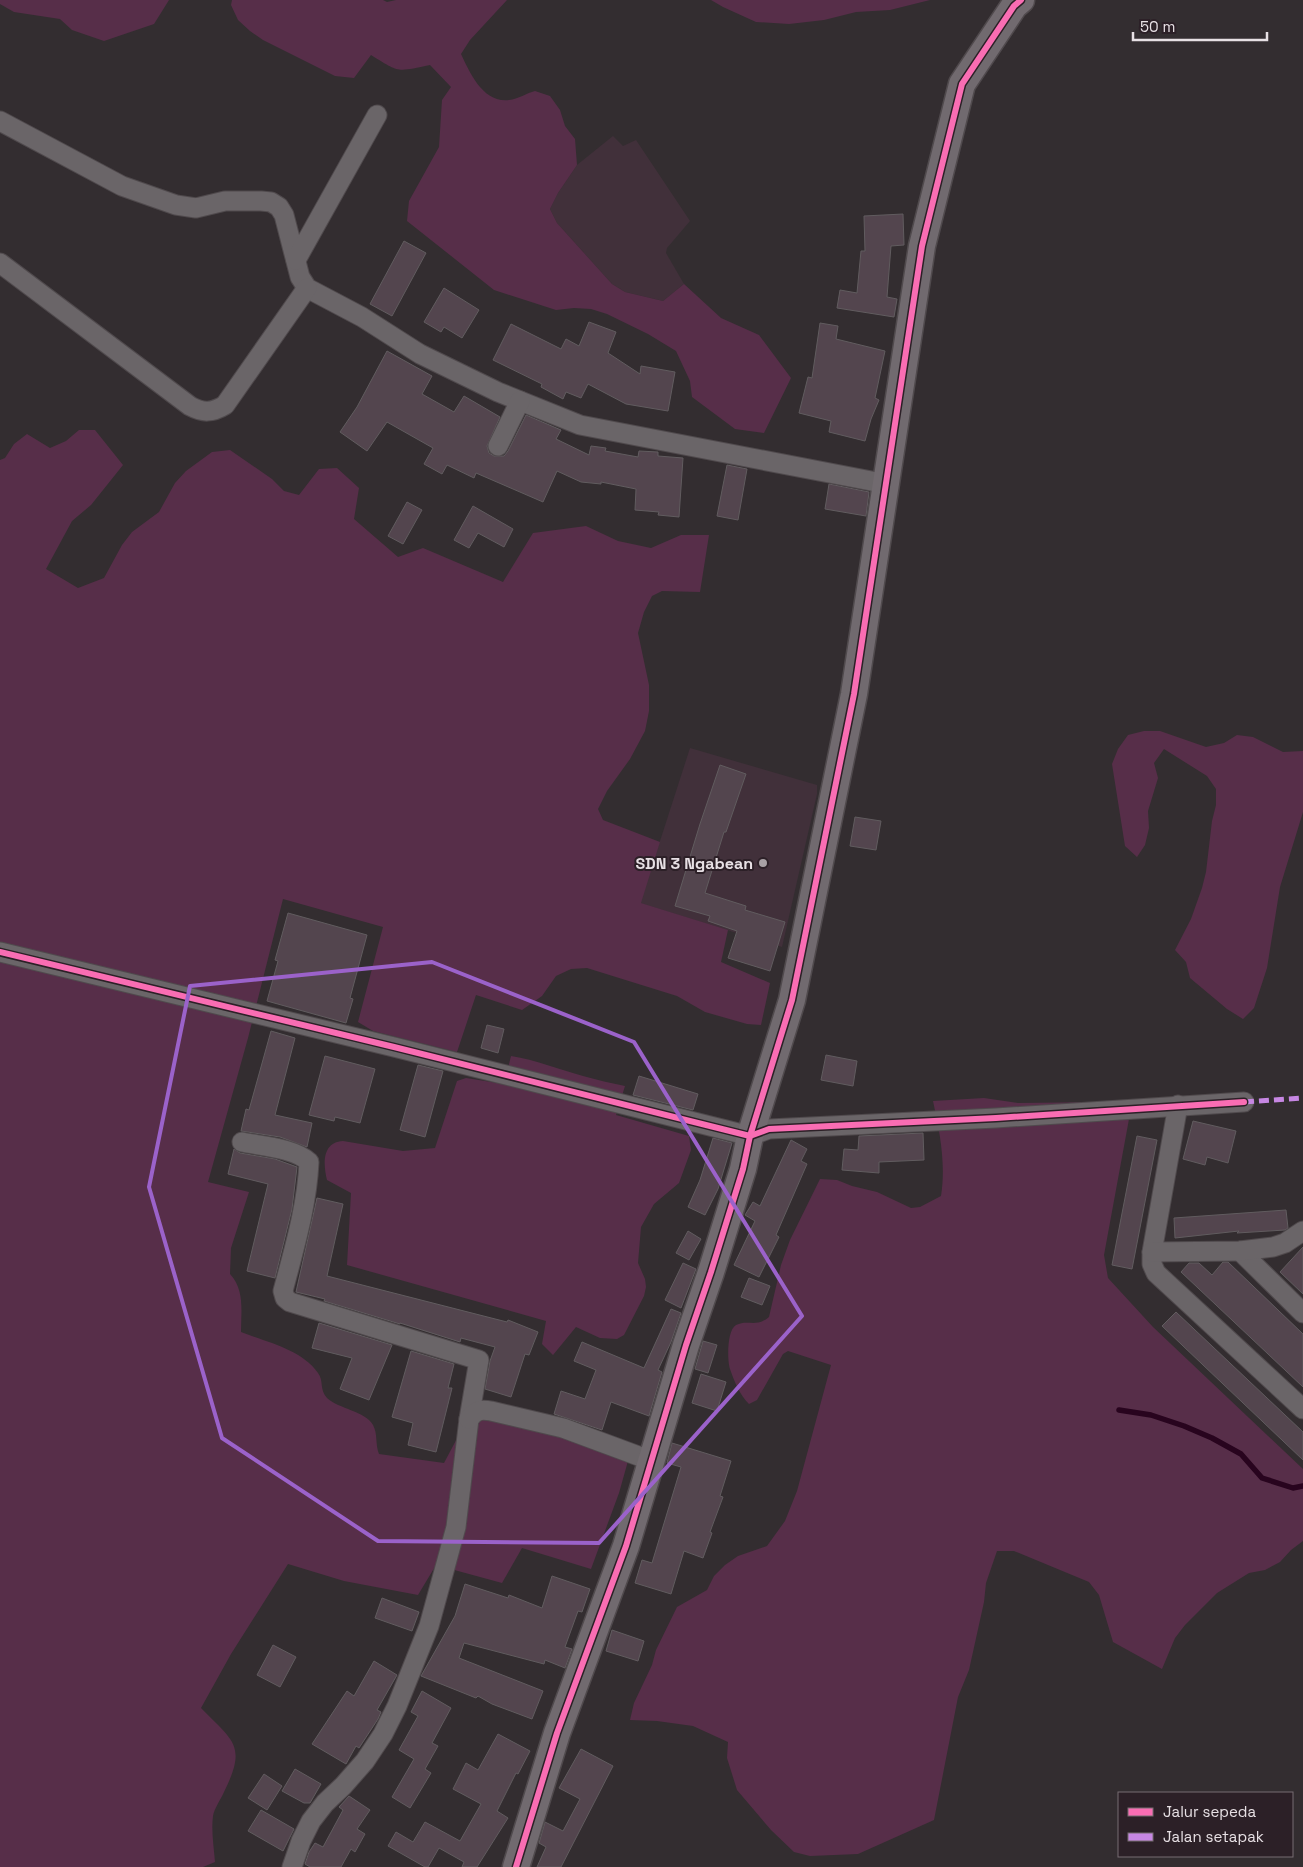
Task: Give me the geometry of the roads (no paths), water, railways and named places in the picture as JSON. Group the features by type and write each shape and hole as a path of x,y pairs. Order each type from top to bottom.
{"street":[{"path":"516,1867 557,1733 626,1546 686,1345 743,1169 750,1136 792,1000 854,694 922,246 962,84 1014,6 1021,0"},
{"path":"296,260 377,115"},
{"path":"0,122 122,186 176,206 196,208 225,200 271,202 279,207 284,215 300,277 306,288 362,318 420,354 520,401 580,424 887,484"},
{"path":"0,263 190,406 198,411 208,413 224,405 306,288"},
{"path":"498,446 520,401"},
{"path":"0,952 384,1044 750,1136 769,1129 996,1118 1244,1102"},
{"path":"1178,1105 1152,1252 1152,1264 1156,1273 1303,1409"},
{"path":"242,1142 293,1152 309,1162 303,1212 283,1291 285,1298 290,1302 479,1360 469,1419 456,1527 429,1626 383,1734 365,1761 325,1803 311,1821 301,1841 292,1867"},
{"path":"1152,1252 1240,1251 1280,1246 1303,1231"},
{"path":"1240,1251 1303,1313"},
{"path":"469,1419 477,1411 491,1411 563,1428 652,1461"}],"waterway":[{"path":"1119,1410 1151,1415 1184,1426 1212,1438 1241,1454 1262,1478 1293,1488 1303,1486"}],"place":[{"name":"SDN 3 Ngabean","path":"763,863"}]}
